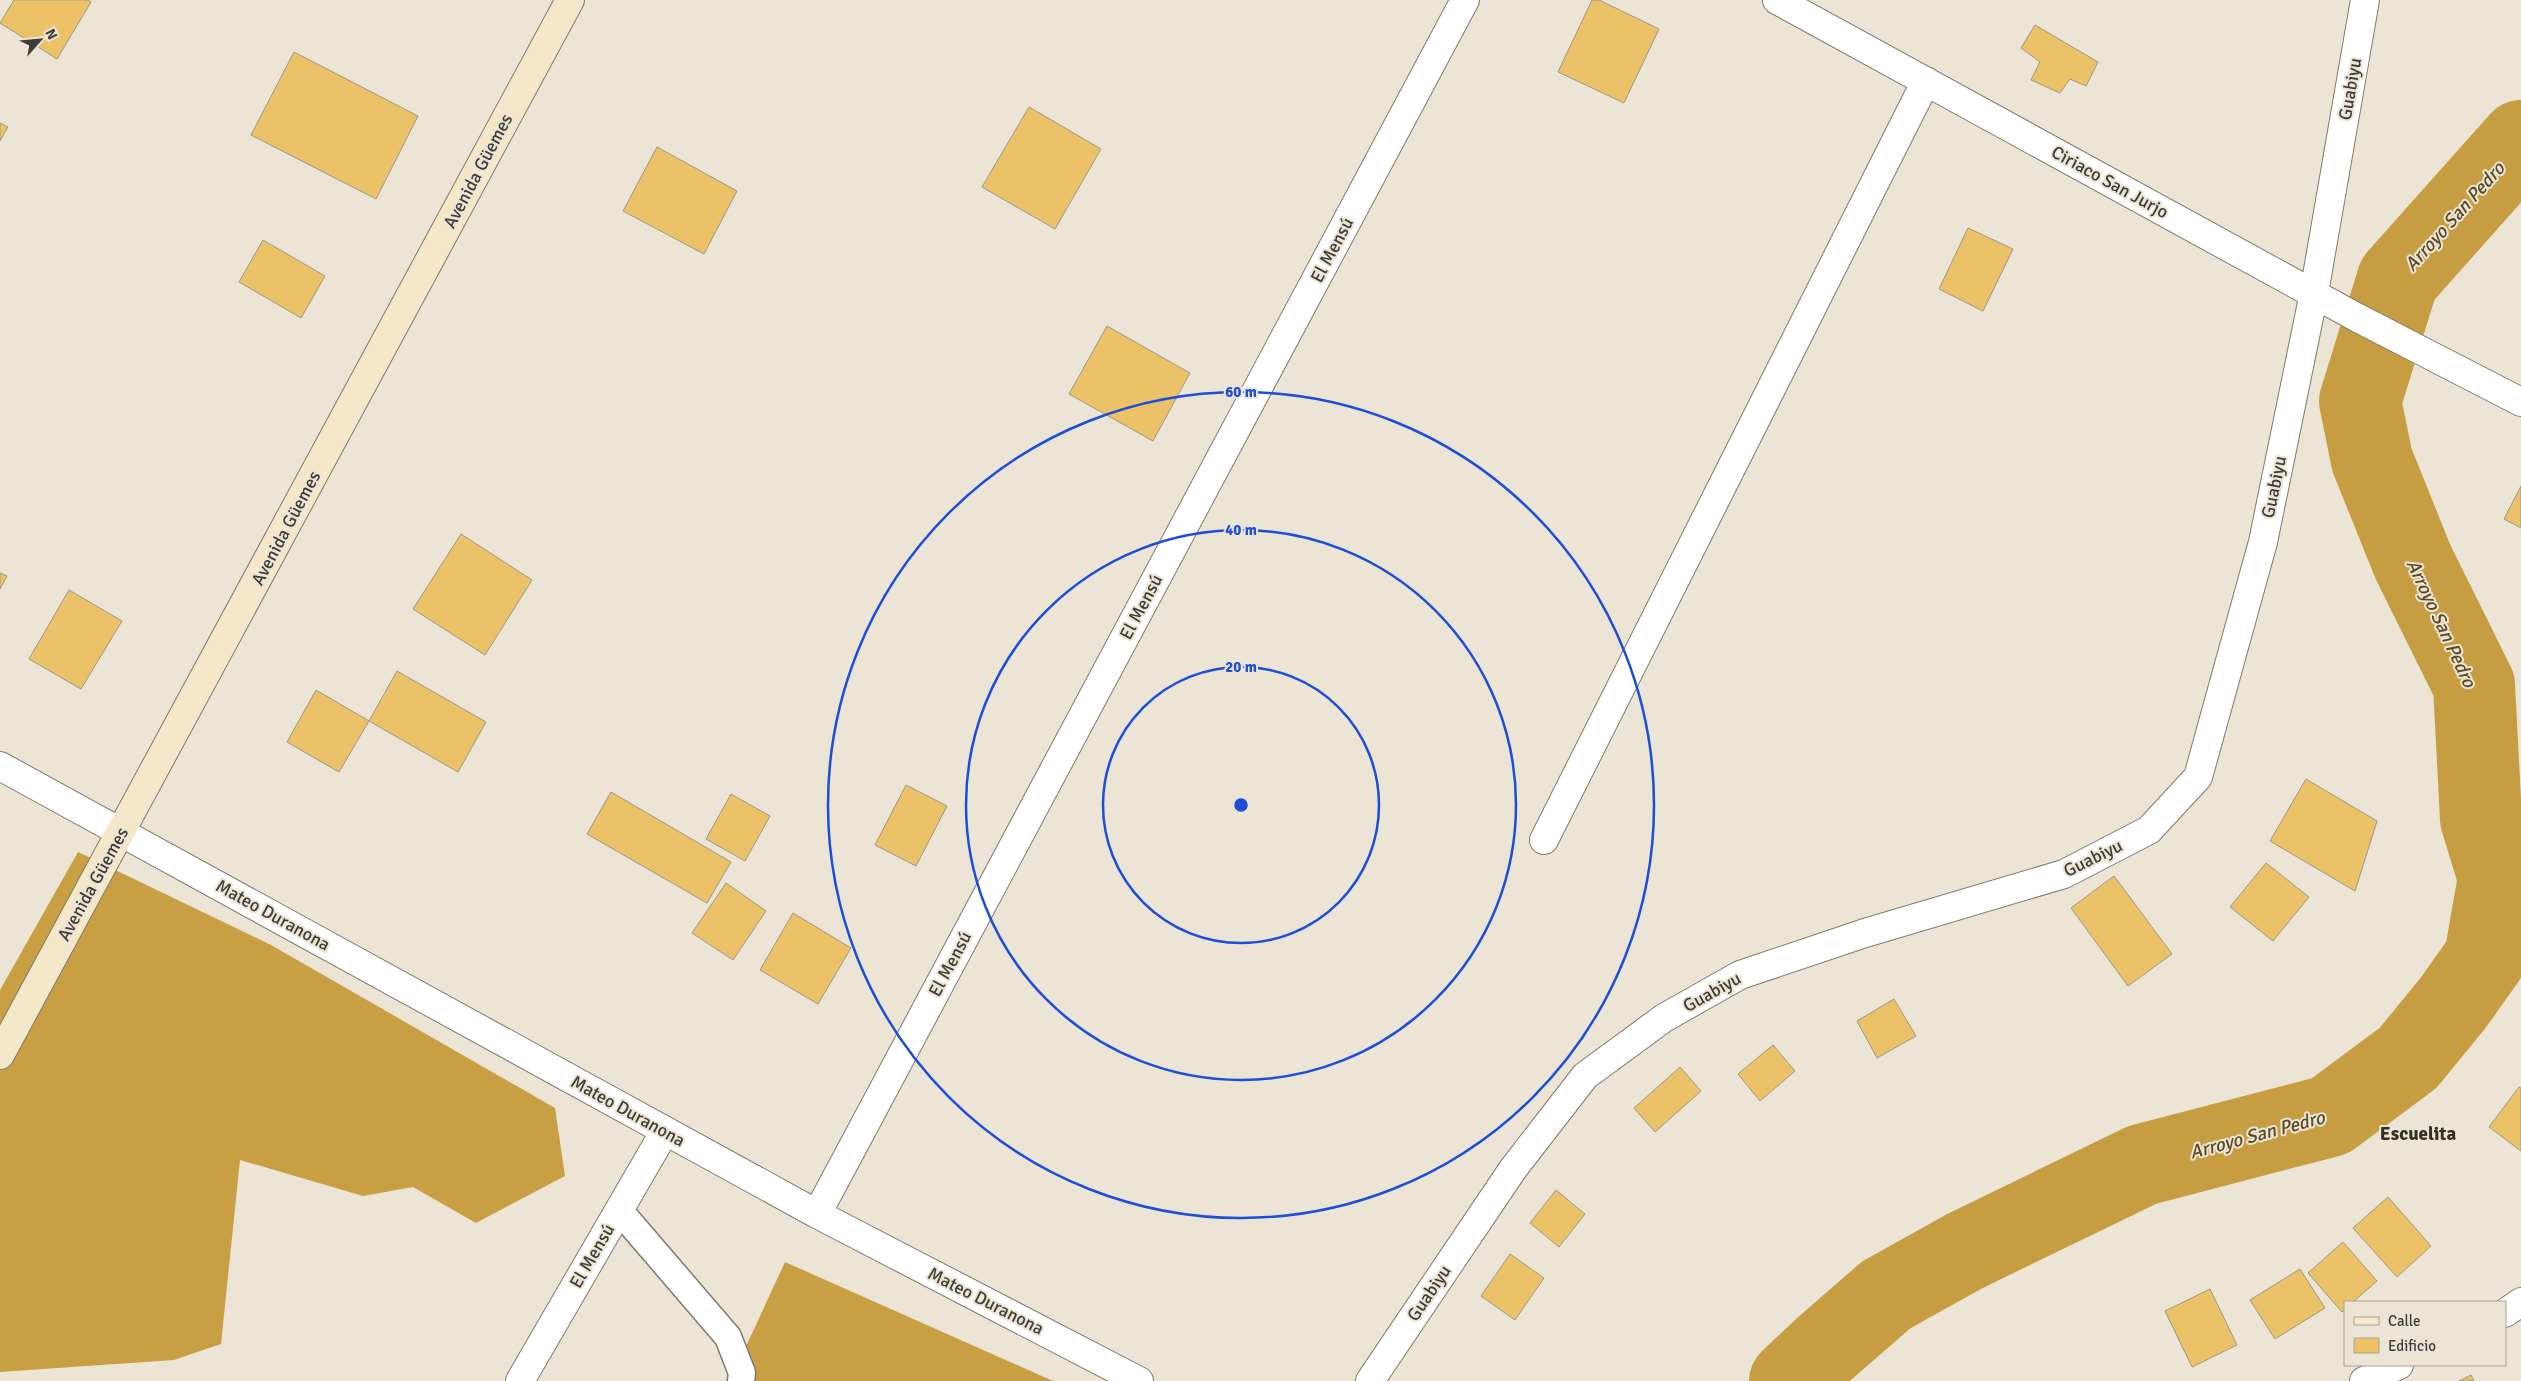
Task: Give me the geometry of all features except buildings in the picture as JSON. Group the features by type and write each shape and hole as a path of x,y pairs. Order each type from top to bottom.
{"main road":[{"name":"Avenida Güemes","path":"0,1055 570,0"}],"street":[{"name":"El Mensú","path":"817,1214 1465,0"},
{"name":"Ciriaco San Jurjo","path":"1777,0 2356,317 2521,402"},
{"name":"Guabiyu","path":"1370,1381 1512,1169 1585,1076 1664,1018 1740,975 1865,933 2064,874 2149,830 2198,778 2262,542 2314,293 2365,0"},
{"path":"1544,840 1926,81"},
{"name":"Mateo Duranona","path":"0,766 817,1214 1139,1381"},
{"name":"El Mensú","path":"520,1381 664,1131"},
{"path":"2506,1312 2521,1302"},
{"path":"2364,1381 2397,1366"}],"lane":[{"path":"619,1210 728,1336 742,1373 741,1381"}],"shaded area":[{"path":"78,852 271,945 555,1108 565,1176 476,1223 413,1187 363,1196 240,1160 221,1344 174,1360 0,1372 0,990"},
{"path":"785,1262 1053,1381 730,1381"}],"waterway":[{"name":"Arroyo San Pedro","path":"1790,1381 1886,1295 1965,1251 2142,1165 2330,1116 2408,1058 2453,1003 2485,958 2499,878 2481,819 2474,685 2413,562 2372,460 2360,401 2398,279 2521,141"}],"district":[{"name":"Escuelita","path":"2418,1133"}]}
